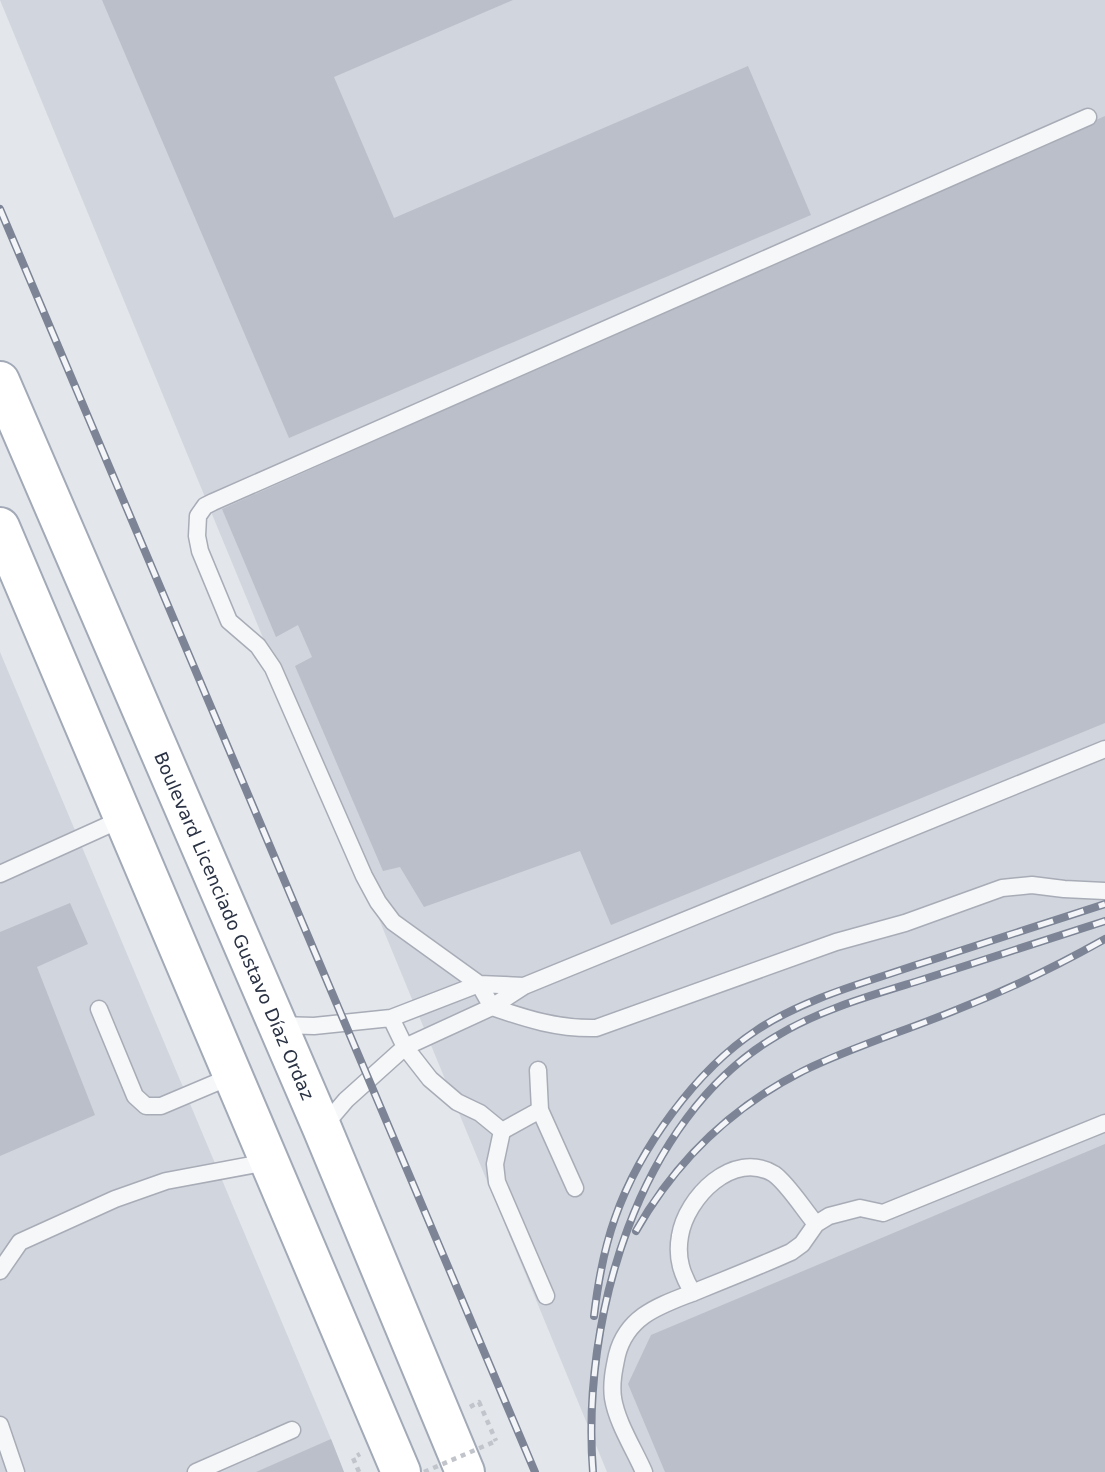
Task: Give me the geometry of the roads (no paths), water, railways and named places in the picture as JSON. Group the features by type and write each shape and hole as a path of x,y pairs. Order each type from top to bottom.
{"main road":[{"name":"Boulevard Licenciado Gustavo Díaz Ordaz","path":"0,381 322,1128 465,1472"},
{"path":"0,527 401,1472"}],"lane":[{"path":"1088,117 213,502 205,506 198,516 197,536 200,551 229,621 258,646 273,668 364,876 378,902 393,922 479,984 492,1007 561,1028 596,1028 836,942 905,923 1002,888 1032,885 1064,890 1105,891"},
{"path":"322,1128 346,1100 405,1047 492,1007 524,986 1105,749"},
{"path":"0,874 124,818"},
{"path":"276,1025 314,1026 391,1018 479,984 524,986"},
{"path":"99,1009 135,1096 146,1106 161,1106 232,1076"},
{"path":"391,1018 405,1047 430,1079 457,1102 480,1113 502,1131"},
{"path":"538,1070 540,1110 575,1188"},
{"path":"540,1110 502,1131 495,1164 497,1182 546,1296"},
{"path":"644,1472 613,1398 613,1372 619,1348 626,1332 639,1318 668,1301 791,1252 802,1244 816,1224 829,1216 860,1208 883,1213 1105,1123"},
{"path":"0,1270 20,1242 115,1199 166,1181 268,1162"},
{"path":"693,1293 684,1279 679,1262 682,1227 702,1193 733,1168 754,1168 775,1175 816,1224"},
{"path":"0,1425 16,1472"},
{"path":"196,1472 292,1430"}],"railway":[{"path":"0,209 535,1472"},
{"path":"594,1316 611,1230 625,1192 639,1165 672,1113 712,1067 734,1047 775,1019 833,993 1105,904"},
{"path":"593,1472 592,1413 597,1352 609,1290 628,1229 654,1171 687,1118 727,1073 775,1037 827,1011 1105,921"},
{"path":"636,1231 651,1206 687,1160 729,1119 777,1085 840,1054 1013,986 1105,939"}]}
